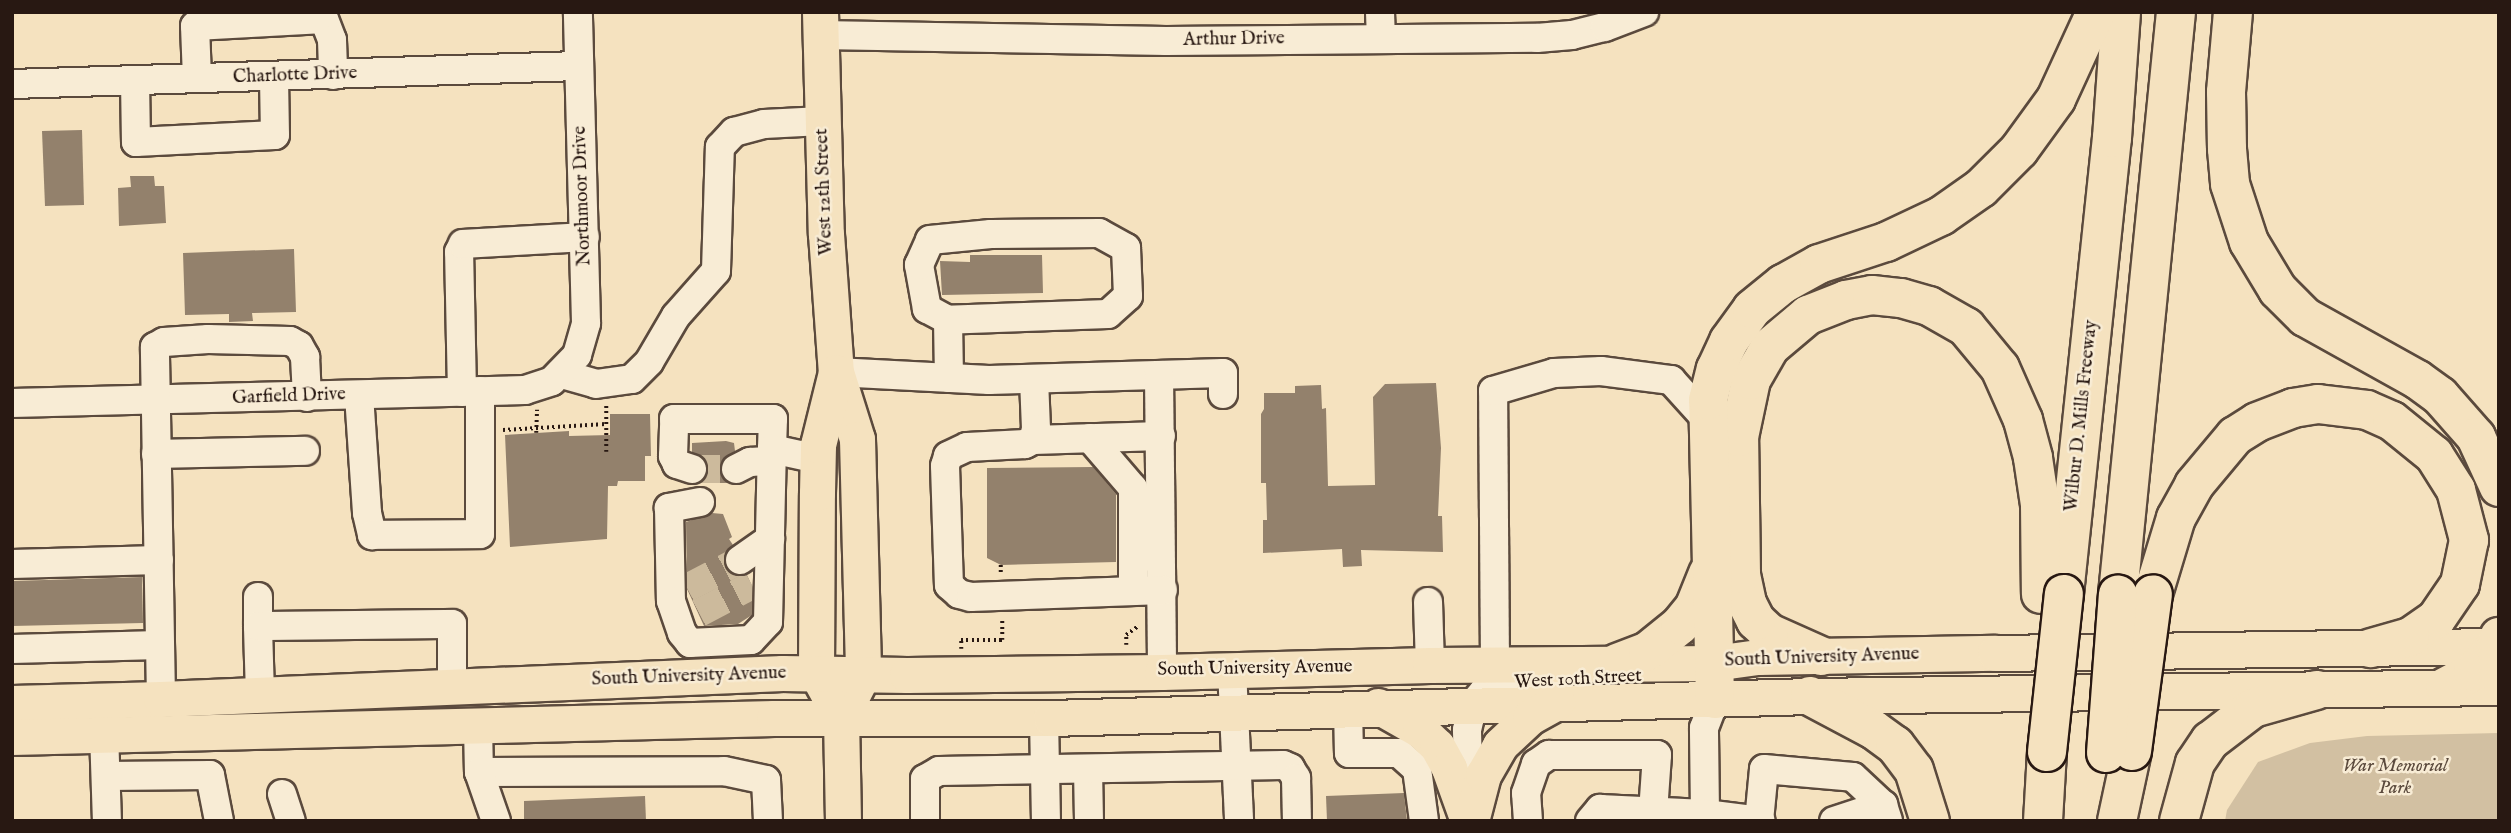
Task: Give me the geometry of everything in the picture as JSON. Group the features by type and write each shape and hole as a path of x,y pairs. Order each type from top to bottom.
{"highway":[{"path":"1703,675 1713,561 1709,400 1716,369 1729,341 1752,309 1804,271 1897,237 1941,216 1981,188 2019,150 2056,99 2096,12"},
{"name":"Wilbur D. Mills Freeway","path":"2052,594 2112,138 2121,12"},
{"path":"2117,821 2119,752 2135,594 2176,12"},
{"path":"2233,12 2226,92 2227,149 2230,184 2249,242 2278,290 2305,317 2418,380 2440,396 2476,437 2499,487"},
{"path":"1821,656 1769,633 1756,621 1747,603 1741,574 1739,437 1751,380 1770,348 1808,315 1846,300 1872,295 1901,298 1929,306 1966,327 2000,368 2023,421 2033,458 2052,594 2051,713 2043,821"},
{"path":"2135,594 2194,485 2235,436 2257,422 2293,408 2318,404 2367,410 2392,421 2434,455 2456,490 2469,540 2460,584 2436,619 2410,637 2371,648"},
{"path":"1617,663 1648,651 1680,625 1695,608 1713,561"},
{"path":"2445,687 2473,672 2498,643"},
{"path":"2179,821 2195,763 2210,741 2253,708 2316,690"},
{"path":"1810,696 1874,730 1895,745 1914,770 1930,821"},
{"path":"2103,821 2119,752"}],"main road":[{"name":"West 12th Street","path":"820,24 822,121 836,372 857,439 863,674 841,717"},
{"name":"West 12th Street","path":"836,372 818,459 816,672 841,717 844,821"},
{"name":"South University Avenue","path":"12,737 104,732 166,715 260,695 452,687 686,625 816,672 863,674 1162,672 1617,663 1703,675 1810,696 2499,687"},
{"name":"South University Avenue","path":"12,703 166,715 478,726 841,717 1044,718 1559,701 1703,675 1758,657 2371,648 2498,643"},
{"path":"1469,821 1483,775 1500,745 1530,717 1559,701"},
{"path":"1363,706 1420,730 1437,746 1450,768 1469,821"}],"street":[{"name":"Northmoor Drive","path":"562,374 578,355 586,323 578,12"},
{"name":"Arthur Drive","path":"820,24 1166,41 1380,25 1572,35 1605,27 1644,12"},
{"path":"197,78 195,26 324,19 332,40 333,75"},
{"name":"Charlotte Drive","path":"12,84 578,66"},
{"path":"135,80 136,142 275,135 274,77"},
{"path":"562,374 596,384 632,379 649,362 676,316 716,271 720,147 734,132 764,124 822,121"},
{"path":"1099,233 1126,248 1128,296 1108,314 948,320 927,309 919,265 930,240 991,234 1099,233"},
{"path":"359,395 367,513 372,535 480,534 480,430 463,350 459,251 463,244 585,237"},
{"path":"948,320 949,378"},
{"path":"173,774 159,645 155,347 163,342 208,339 290,341 299,346 305,356 307,397"},
{"path":"1494,665 1493,391 1554,373 1601,371 1671,380 1709,422"},
{"path":"836,372 1034,379 1223,373 1223,394"},
{"name":"Garfield Drive","path":"12,403 471,392 536,388 562,374"},
{"path":"1159,375 1162,672"},
{"path":"1033,440 1036,429 1034,379"},
{"path":"687,463 673,456 674,419 773,419 753,459 772,531 753,572 768,622 751,640 686,625 669,508 700,502"},
{"path":"1161,436 1033,440 1025,444 967,447 948,456 945,466 950,585 959,594 971,597 1136,604 1163,590"},
{"path":"1090,438 1133,488 1136,604"},
{"path":"156,454 304,451"},
{"path":"753,459 818,459"},
{"path":"772,531 817,533"},
{"path":"12,564 159,560"},
{"path":"258,597 260,695"},
{"path":"1429,602 1430,665"},
{"path":"258,626 452,624 452,687"},
{"path":"12,649 159,645"},
{"path":"1232,670 1239,821"},
{"name":"West 10th Street","path":"1473,704 1484,691 1512,682 1627,680 1653,675 1703,675"},
{"path":"1703,675 1705,814"},
{"path":"1469,821 1467,730 1473,704"},
{"path":"1363,706 1349,753 1399,753 1417,769 1424,821"},
{"path":"1044,718 1046,821"},
{"path":"478,726 480,772 496,821"},
{"path":"104,732 107,821"},
{"path":"1528,821 1527,793 1536,764 1549,755 1657,755 1653,812"},
{"path":"925,821 924,790 929,774 939,771 1283,765 1290,768 1296,778 1297,821"},
{"path":"1088,769 1089,821"},
{"path":"1590,821 1600,809 1705,814 1760,821 1764,769 1853,777 1885,813"},
{"path":"480,772 724,771 765,780 768,821"},
{"path":"106,776 210,775 219,821"},
{"path":"282,793 291,821"},
{"path":"1834,821 1885,813"}],"path":[{"path":"606,400 606,452"},
{"path":"536,431 537,408"},
{"path":"480,430 536,431 606,424"},
{"path":"1127,647 1126,635 1139,626 1136,604"},
{"path":"961,651 961,640 1002,640 1002,618"}],"green space":[{"name":"War Memorial Park","path":"2499,733 2499,821 2225,821 2227,810 2258,762 2310,743 2367,736"}],"building":[{"path":"82,130 84,205 45,206 42,131"},
{"path":"130,176 154,176 155,186 164,186 166,223 119,226 118,188 131,187"},
{"path":"294,249 296,312 252,313 253,321 229,322 229,314 185,315 183,253"},
{"path":"970,255 1042,255 1043,293 942,295 940,261 970,262"},
{"path":"1436,383 1441,448 1438,516 1442,516 1443,552 1361,550 1362,566 1343,567 1342,549 1263,553 1263,520 1267,520 1266,483 1261,483 1261,414 1264,409 1264,393 1295,393 1295,386 1321,385 1322,409 1326,408 1328,486 1375,485 1373,397 1385,384"},
{"path":"610,414 650,414 651,456 645,456 645,481 618,481 617,486 608,486 607,539 510,547 505,435 569,431 569,436 610,435"},
{"path":"692,443 734,443 735,451 723,459 720,467 722,477 728,483 701,483 707,475 708,465 704,458 692,452"},
{"path":"1093,467 1116,494 1116,562 1001,565 987,558 987,468"},
{"path":"712,513 723,514 732,537 729,539 733,545 725,554 726,569 734,575 747,575 752,586 752,615 738,624 704,626 687,589 686,522"},
{"path":"142,577 143,623 12,626 12,581"},
{"path":"1404,793 1407,821 1327,821 1326,796"},
{"path":"645,796 646,821 524,821 524,801"}],"tunnel":[{"path":"692,469 736,469"},
{"path":"687,588 740,560"},
{"path":"699,613 752,585"}]}
